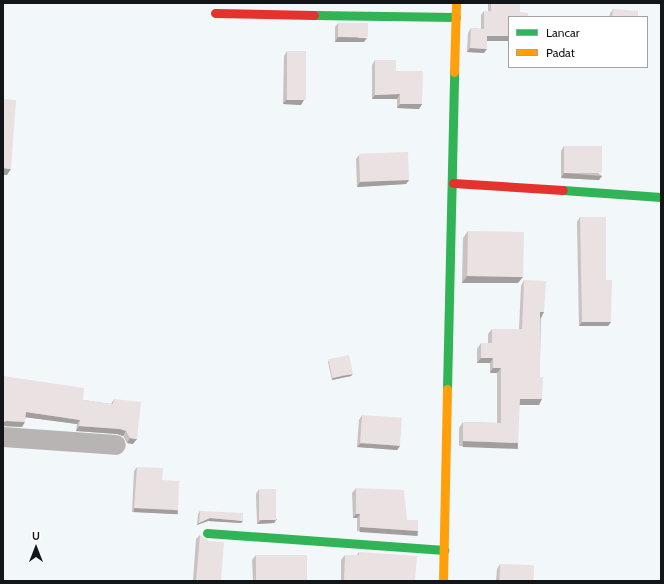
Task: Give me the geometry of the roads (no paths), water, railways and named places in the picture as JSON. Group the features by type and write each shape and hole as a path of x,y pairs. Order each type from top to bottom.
{"street":[{"path":"443,581 456,3"},
{"path":"215,13 456,17"},
{"path":"453,183 661,197"},
{"path":"3,437 116,445"},
{"path":"207,533 444,550"}]}
